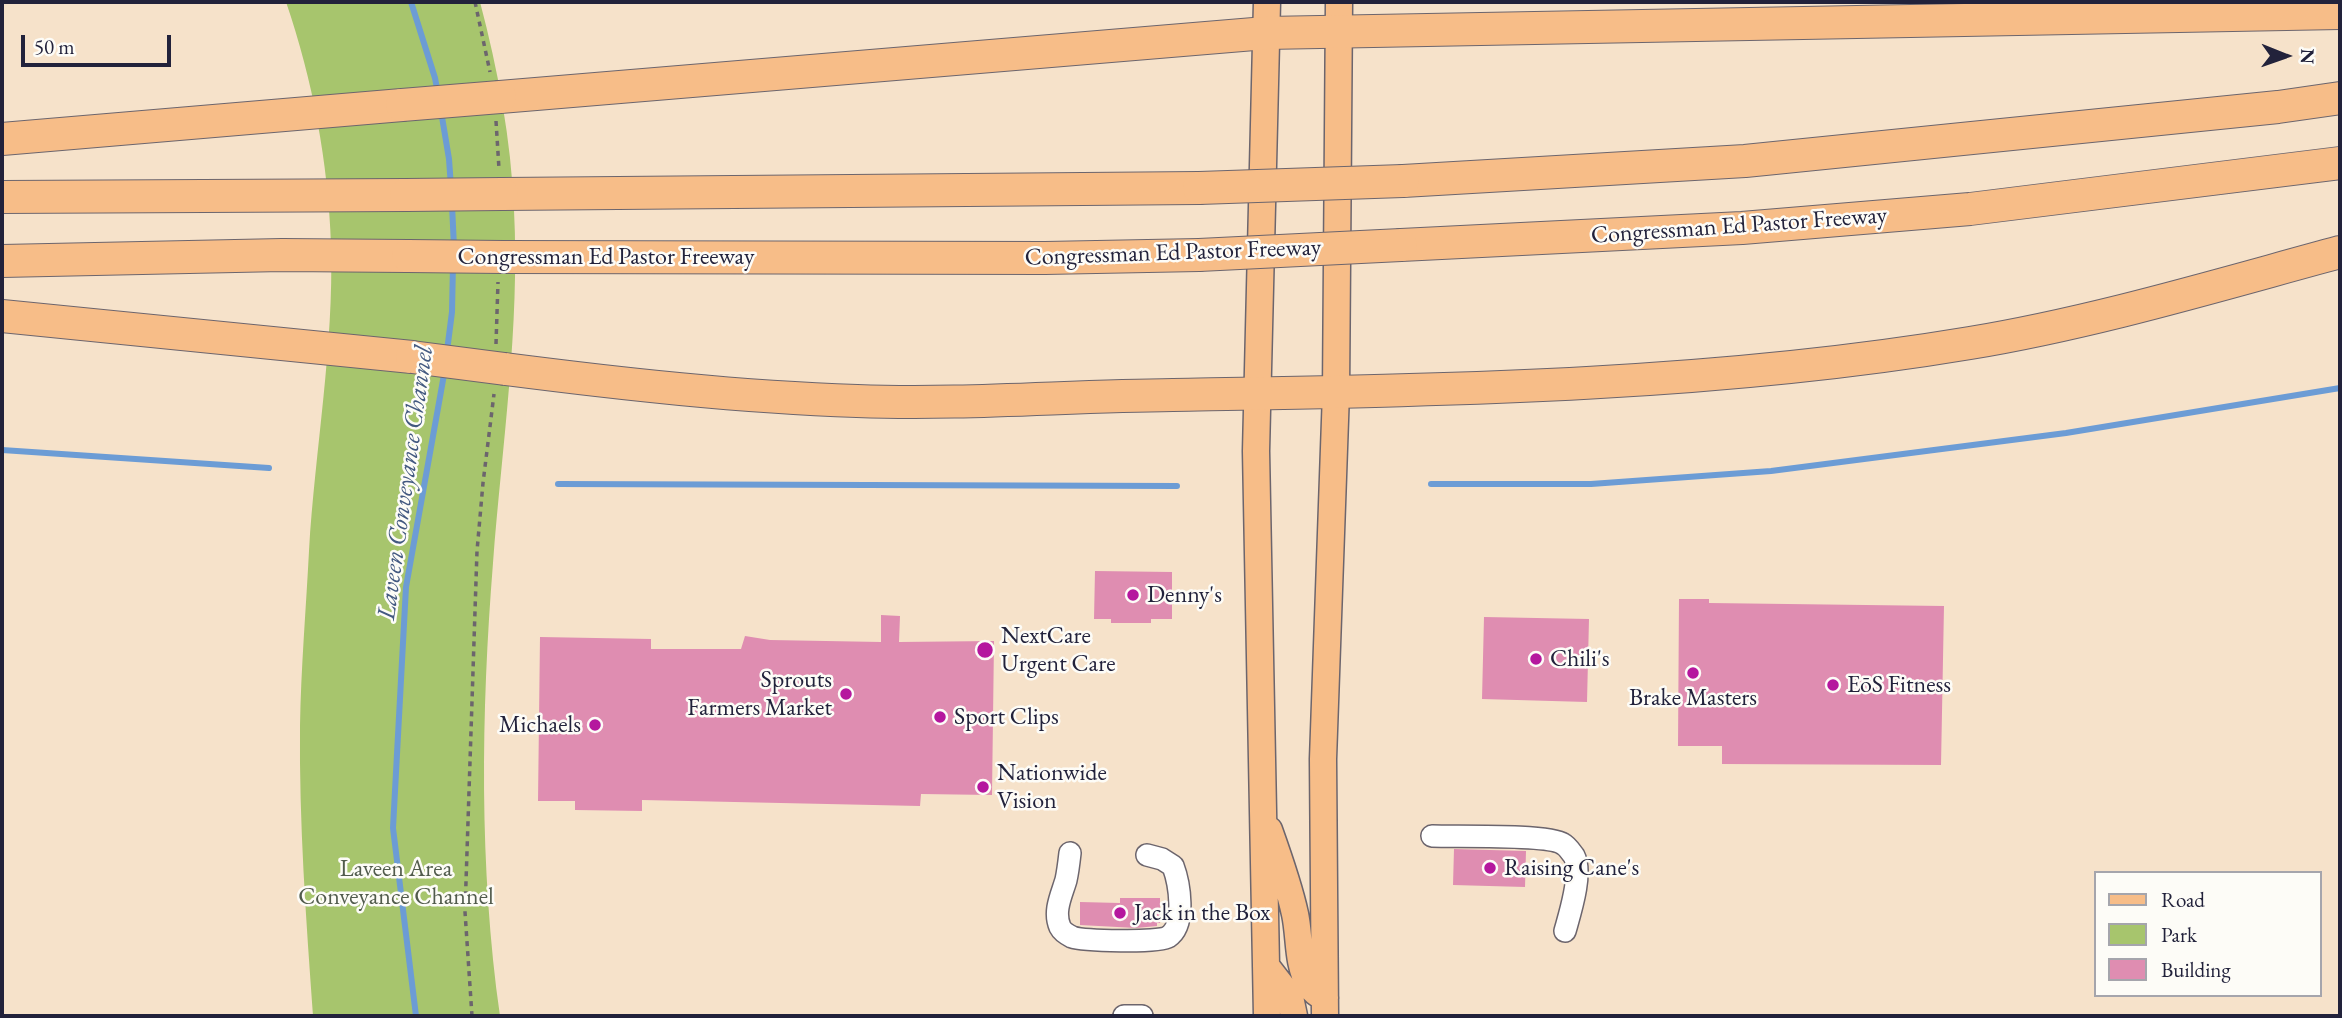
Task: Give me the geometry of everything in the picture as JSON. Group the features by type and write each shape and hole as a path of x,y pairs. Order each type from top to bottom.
{"highway":[{"path":"2,139 1266,33 1339,16 2340,13"},
{"path":"2,197 1199,188 1403,181 1745,161 2278,107 2340,98"},
{"name":"Congressman Ed Pastor Freeway","path":"2,261 282,255 1045,258 1199,255 1742,228 1970,209 2340,163"},
{"path":"2,316 412,357 661,388 855,401 1026,401 1587,383 1699,377 1861,359 2074,323 2340,252"}],"main road":[{"path":"1267,2 1257,394 1267,1016"},
{"path":"1325,1007 1323,760 1336,392 1339,16"},
{"path":"1262,809 1282,864 1295,915 1301,964 1308,982 1325,1007"},
{"path":"1266,966 1290,997 1294,1016"}],"lane":[{"path":"1432,836 1541,839 1564,844 1575,858 1576,873 1573,901 1565,930"},
{"path":"1070,853 1057,916 1060,928 1070,936 1083,940 1157,941 1169,937 1177,927 1180,890 1173,866 1162,859 1147,855"},
{"path":"1124,1016 1142,1016"}],"path":[{"path":"472,1016 465,912 480,517"}],"green space":[{"name":"Laveen Area Conveyance Channel","path":"286,2 480,2 503,105 514,210 515,298 489,619 484,733 488,903 500,1016 313,1016 302,835 300,726 309,551 330,322 331,245 318,122"}],"building":[{"name":"Denny's","path":"1095,571 1172,572 1172,619 1151,619 1151,623 1111,623 1111,619 1094,619"},
{"name":"EōS Fitness","path":"1679,599 1709,599 1709,603 1944,606 1941,765 1722,764 1722,746 1678,746"},
{"path":"881,615 900,616 899,642 994,641 992,795 921,794 920,806 642,800 642,811 575,810 575,801 538,801 540,637 651,639 651,649 741,649 745,636 770,640 881,642"},
{"name":"Chili's","path":"1484,617 1589,619 1587,702 1482,699"},
{"name":"Raising Cane's","path":"1454,849 1526,851 1525,887 1453,885"},
{"name":"Jack in the Box","path":"1120,898 1160,898 1160,923 1157,923 1157,926 1136,928 1080,925 1080,902 1120,903"}],"waterway":[{"name":"Laveen Conveyance Channel","path":"411,2 438,94"},
{"name":"Laveen Conveyance Channel","path":"441,111 451,187"},
{"name":"Laveen Conveyance Channel","path":"452,205 454,247"},
{"name":"Laveen Conveyance Channel","path":"447,351 452,312 453,264"},
{"name":"Laveen Conveyance Channel","path":"416,1016 393,828 406,587 445,369"},
{"path":"1431,484 1591,484 1771,471 2066,433 2340,388"},
{"path":"2,450 269,468"},
{"path":"558,484 1177,486"}],"place":[{"name":"Denny's","path":"1133,595"},
{"name":"NextCare Urgent Care","path":"985,650"},
{"name":"Chili's","path":"1536,659"},
{"name":"Brake Masters","path":"1693,673"},
{"name":"EōS Fitness","path":"1833,685"},
{"name":"Sprouts Farmers Market","path":"846,694"},
{"name":"Sport Clips","path":"940,717"},
{"name":"Michaels","path":"595,725"},
{"name":"Nationwide Vision","path":"983,787"},
{"name":"Raising Cane's","path":"1490,868"},
{"name":"Jack in the Box","path":"1120,913"}]}
